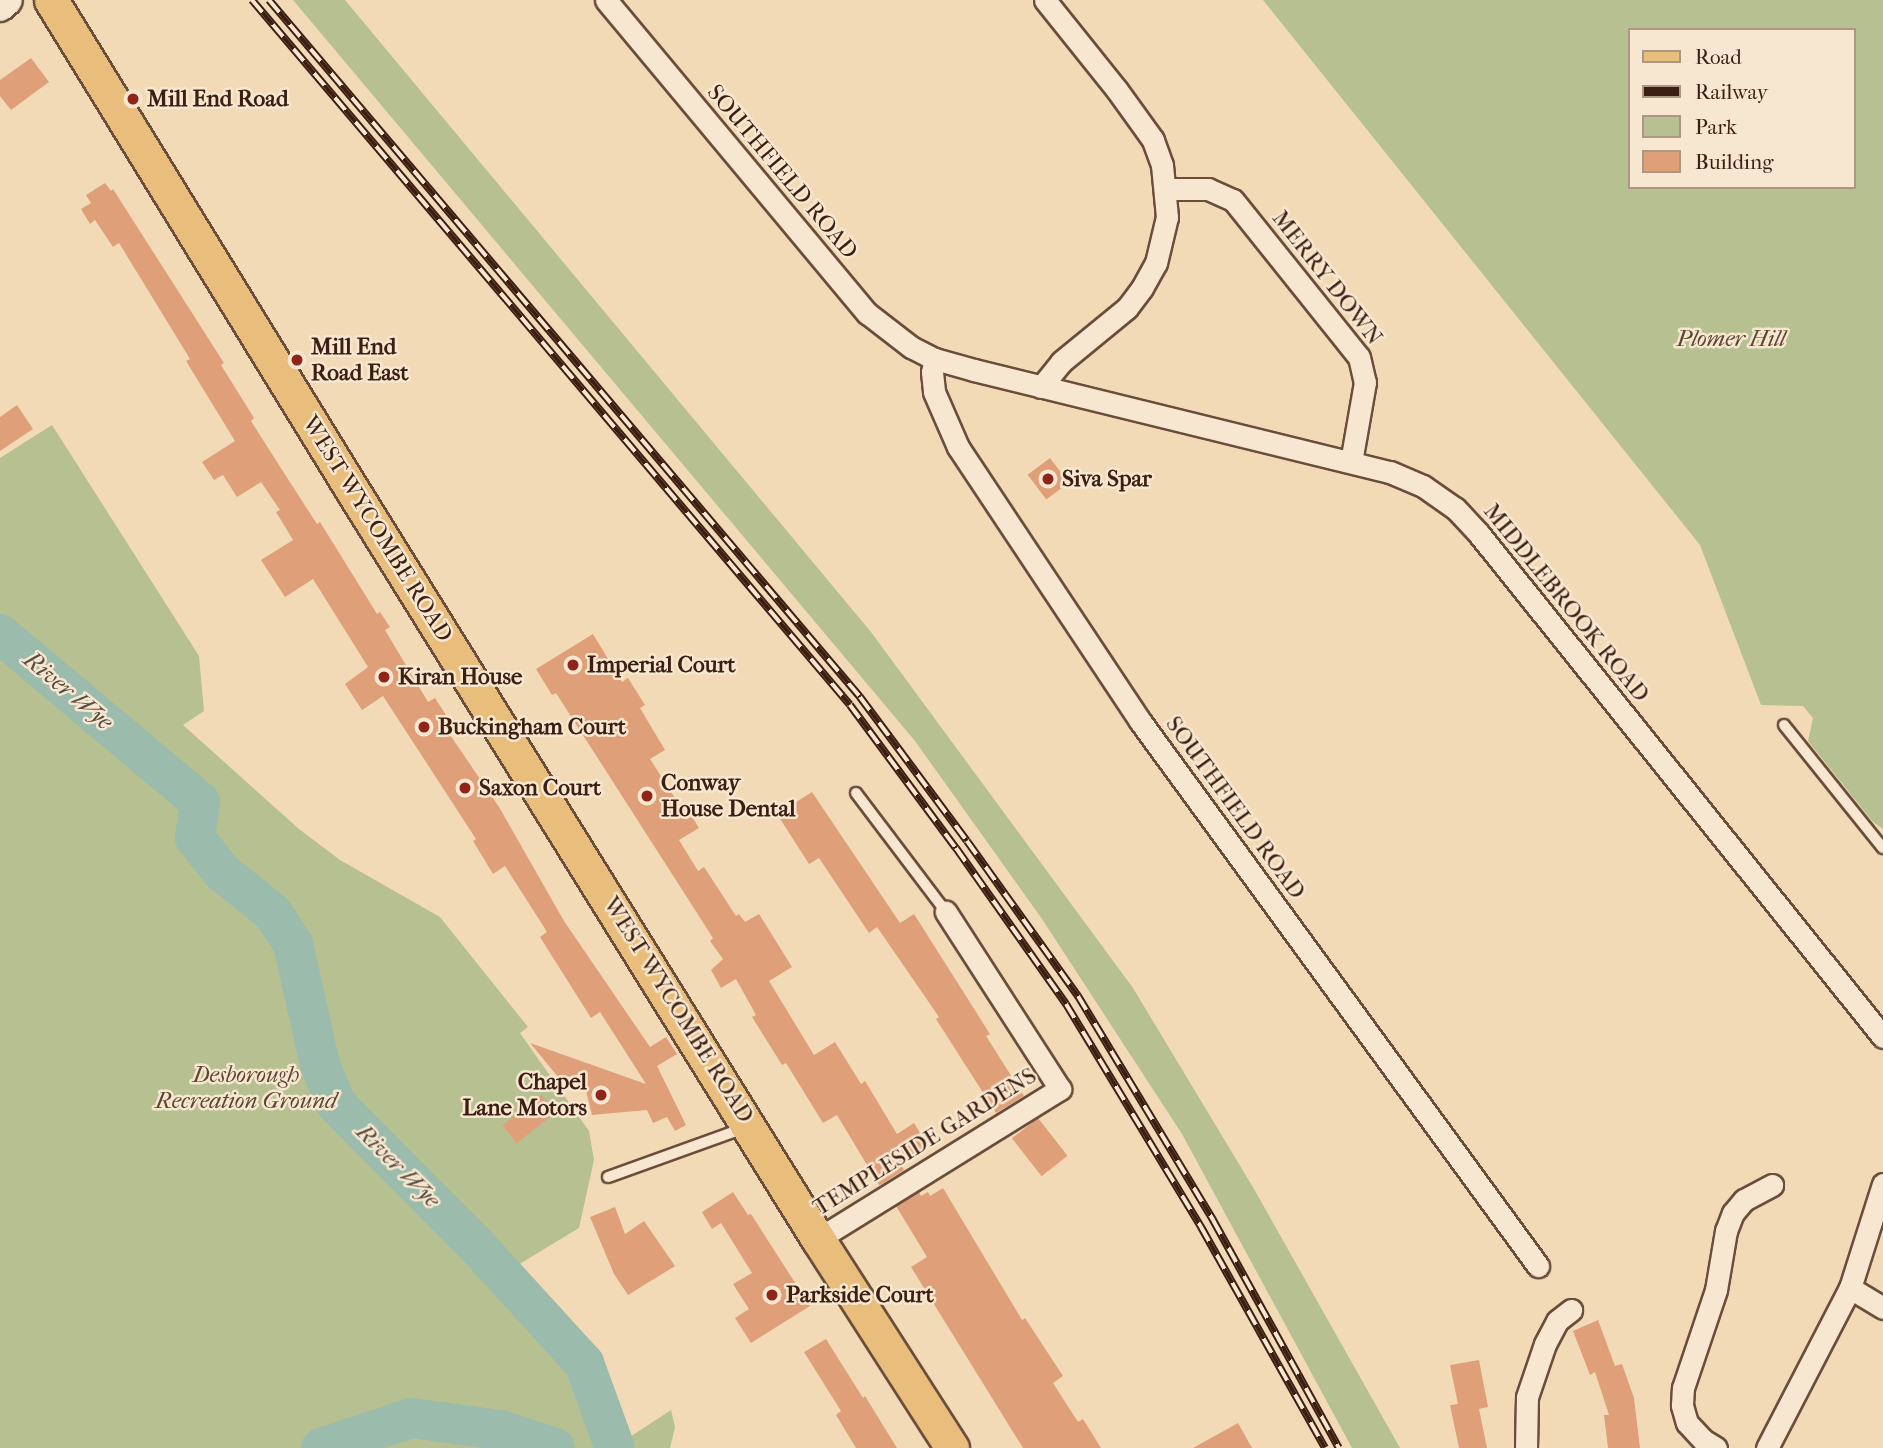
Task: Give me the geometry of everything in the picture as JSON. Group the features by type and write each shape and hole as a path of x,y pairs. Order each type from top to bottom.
{"main road":[{"name":"WEST WYCOMBE ROAD","path":"51,0 818,1239 952,1448"}],"street":[{"path":"0,6 7,0"},
{"name":"SOUTHFIELD ROAD","path":"606,0 867,313 887,331 935,359 1041,387"},
{"path":"1041,387 1061,362 1127,308 1142,288 1163,241 1167,217 1162,165 1146,129 1045,0"},
{"name":"MERRY DOWN","path":"1166,189 1208,189 1233,200 1359,357 1365,383 1351,462"},
{"name":"SOUTHFIELD ROAD","path":"935,359 932,372 934,392 958,447 1132,710 1538,1266"},
{"name":"MIDDLEBROOK ROAD","path":"1041,387 1351,462 1423,486 1455,508 1479,534 1883,1037"},
{"name":"TEMPLESIDE GARDENS","path":"818,1239 1060,1089 946,912"},
{"path":"1767,1448 1850,1289 1883,1184"},
{"path":"1716,1448 1703,1440 1686,1423 1682,1405 1683,1388 1716,1290 1726,1231 1733,1213 1744,1200 1772,1185"},
{"path":"1850,1289 1883,1308"},
{"path":"1526,1448 1527,1397 1545,1344 1557,1321 1571,1310"}],"lane":[{"path":"1784,726 1883,848"},
{"path":"856,793 946,912"},
{"path":"608,1177 750,1126"}],"green space":[{"path":"293,0 345,0 871,632 1133,988 1254,1189 1400,1448 1352,1448 1182,1134 1042,919 915,741"},
{"name":"Plomer Hill","path":"1263,0 1883,0 1883,829 1873,822 1808,741 1813,718 1803,706 1761,705 1700,545"},
{"name":"Desborough Recreation Ground","path":"52,425 199,656 204,711 183,725 299,829 340,860 440,917 528,1027 520,1033 589,1131 594,1160 579,1228 508,1271 461,1218 450,1226 575,1362 589,1392 604,1448 0,1448 0,458"},
{"path":"671,1410 675,1427 670,1448 613,1448"}],"building":[{"path":"31,58 49,82 11,110 0,96 0,80"},
{"path":"105,183 111,191 113,189 224,363 221,365 254,418 251,421 284,473 317,524 320,522 377,614 380,612 390,627 385,630 428,702 435,698 446,715 440,720 499,807 564,921 650,1047 666,1037 677,1054 657,1066 686,1125 675,1131 667,1117 653,1123 647,1110 592,1115 582,1075 559,1078 530,1043 646,1084 600,1012 591,1018 540,937 547,932 505,866 493,874 473,841 476,839 383,696 362,710 345,684 368,667 313,579 285,597 261,560 293,540 276,512 280,510 261,482 237,497 223,475 214,480 202,462 235,441 186,361 190,359 119,243 113,247 95,220 90,224 81,209 91,203 86,195"},
{"path":"17,405 33,429 0,451 0,417"},
{"name":"Siva Spar","path":"1050,458 1069,483 1046,500 1028,475"},
{"path":"593,634 622,682 628,678 645,705 640,708 665,750 650,759 680,806 684,804 699,828 679,840 698,871 704,867 736,916 739,914 745,922 759,914 792,967 769,981 814,1055 835,1042 861,1084 865,1081 897,1134 914,1123 929,1147 901,1165 904,1170 882,1184 879,1185 837,1115 823,1123 786,1063 782,1065 752,1017 756,1015 736,979 721,988 711,970 723,959 710,941 713,938 556,693 552,695 536,669"},
{"path":"812,792 900,923 914,914 990,1034 986,1036 1024,1096 996,1113 936,1019 939,1017 877,927 869,933 819,858 809,864 777,814"},
{"path":"541,1095 555,1113 517,1143 502,1125"},
{"path":"1038,1118 1068,1156 1042,1176 1012,1138"},
{"path":"943,1188 1022,1320 1025,1318 1063,1376 1053,1383 1078,1422 1083,1419 1101,1448 1023,1448 911,1267 927,1257 896,1206 919,1192 921,1196 928,1192 930,1196"},
{"path":"733,1192 748,1215 751,1214 810,1306 751,1343 735,1318 749,1309 733,1284 752,1273 721,1223 712,1229 702,1212"},
{"path":"615,1207 625,1234 644,1221 675,1266 628,1295 614,1274 590,1217"},
{"path":"1598,1320 1615,1366 1622,1364 1634,1398 1640,1448 1608,1448 1604,1415 1609,1415 1595,1372 1590,1375 1573,1331"},
{"path":"826,1339 897,1448 856,1448 836,1415 841,1411 804,1352"},
{"path":"1479,1360 1488,1407 1479,1409 1487,1448 1459,1448 1450,1405 1458,1404 1450,1365"},
{"path":"1238,1423 1252,1448 1193,1448"}],"waterway":[{"name":"River Wye","path":"0,634 200,802 195,838 222,872 273,913 293,944 320,1065 337,1105 477,1246 584,1363 615,1448"},
{"path":"321,1448 411,1418 500,1430 555,1448"}],"railway":[{"path":"252,0 850,705 956,848 1066,1004 1201,1227 1325,1448"},
{"path":"269,0 860,697 967,841 1078,996 1213,1220 1339,1448"}],"place":[{"name":"Mill End Road","path":"133,99"},
{"name":"Mill End Road East","path":"297,360"},
{"name":"Siva Spar","path":"1048,479"},
{"name":"Imperial Court","path":"573,665"},
{"name":"Kiran House","path":"384,677"},
{"name":"Buckingham Court","path":"424,727"},
{"name":"Saxon Court","path":"465,788"},
{"name":"Conway House Dental","path":"647,796"},
{"name":"Chapel Lane Motors","path":"601,1095"},
{"name":"Parkside Court","path":"772,1295"}]}
